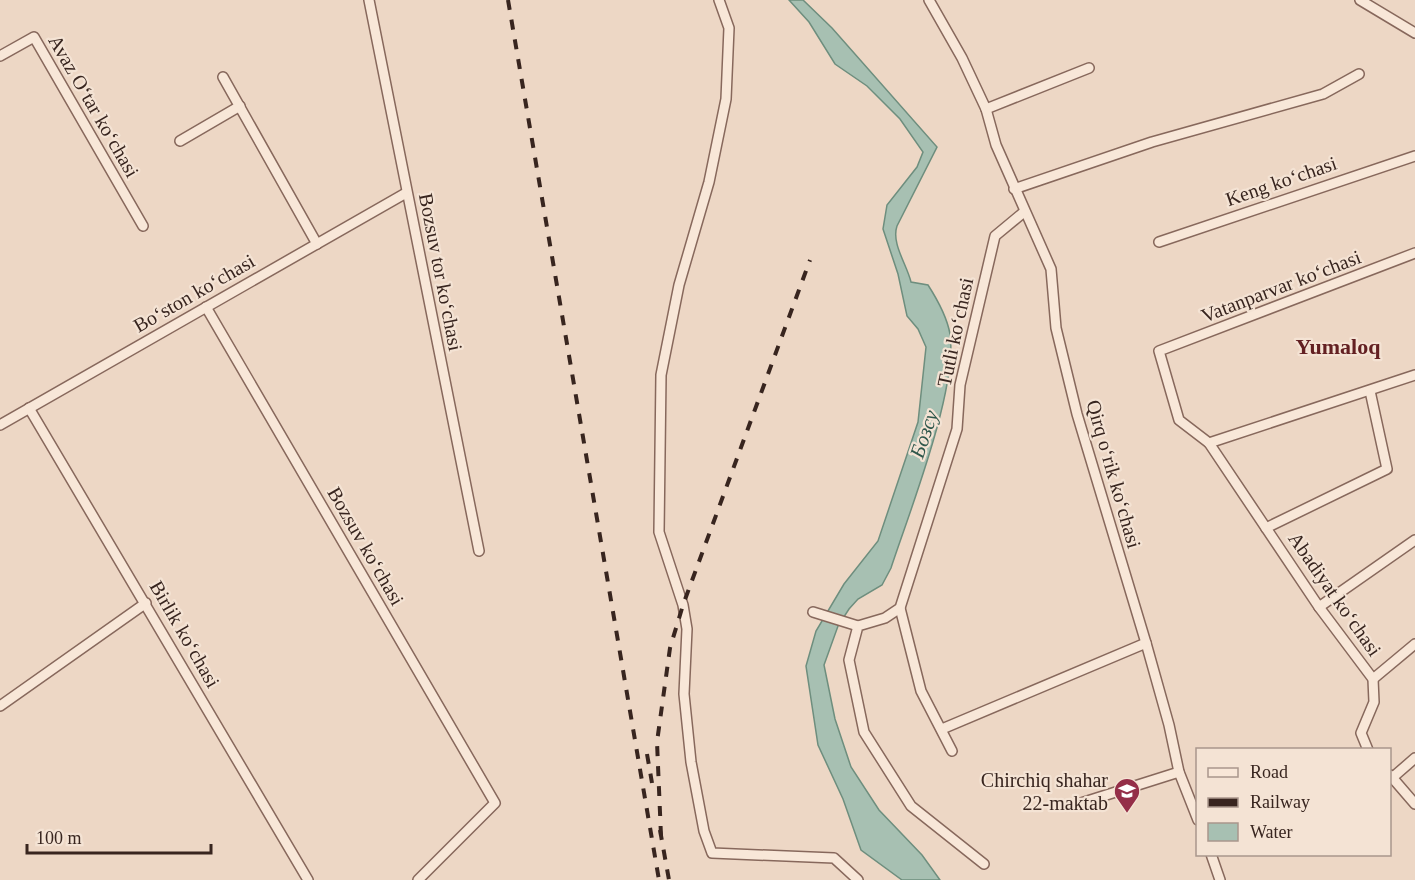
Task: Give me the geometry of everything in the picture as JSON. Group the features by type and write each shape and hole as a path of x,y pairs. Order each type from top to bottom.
{"street":[{"name":"Bozsuv tor ko‘chasi","path":"369,0 479,550"},
{"path":"719,0 729,28 726,99 709,182 679,285 661,375 659,532 683,605 687,629 684,694 691,762 704,831 712,853 834,858 858,880"},
{"name":"Qirq o‘rik ko‘chasi","path":"929,0 962,58 986,109 996,145 1051,268 1056,328 1077,414 1146,643 1169,725 1179,772 1196,817"},
{"path":"1360,0 1415,33"},
{"name":"Avaz O‘tar ko‘chasi","path":"0,57 34,37 143,226"},
{"path":"986,109 1089,68"},
{"path":"1014,189 1152,142 1323,94 1359,74"},
{"path":"223,77 317,244"},
{"path":"180,141 240,106"},
{"name":"Keng ko‘chasi","path":"1159,242 1415,156"},
{"name":"Bo‘ston ko‘chasi","path":"0,425 406,193"},
{"name":"Tutli ko‘chasi","path":"900,608 957,429 960,385 995,236 1024,212"},
{"name":"Vatanparvar ko‘chasi","path":"1159,351 1415,253"},
{"name":"Bozsuv ko‘chasi","path":"206,307 495,803 418,880"},
{"name":"Abadiyat ko‘chasi","path":"1159,351 1179,420 1209,443 1319,607 1373,679 1374,702 1360,733 1367,748"},
{"path":"1209,443 1415,375"},
{"name":"Abadiyat ko‘chasi","path":"1266,528 1387,469 1370,391"},
{"name":"Birlik ko‘chasi","path":"29,408 308,880"},
{"path":"1319,607 1415,540"},
{"path":"0,706 146,603"},
{"path":"813,612 858,626 885,618 900,608 921,691 952,751"},
{"path":"858,626 849,660 864,732 911,806 984,864"},
{"path":"942,729 1146,643"},
{"path":"1373,679 1415,644"},
{"path":"1415,758 1391,776 1415,804"},
{"path":"1081,803 1179,772"},
{"path":"1211,856 1220,880"}],"water":[{"name":"Бозсу","path":"789,0 803,0 832,28 937,147 897,226 896,240 911,282 928,285 947,321 951,358 947,386 920,484 891,568 882,585 858,599 849,609 838,626 824,665 835,719 851,767 879,810 922,855 940,880 902,880 861,850 843,799 818,745 806,666 816,631 844,584 878,541 918,422 926,347 918,329 907,316 898,274 883,229 887,205 917,167 923,152 900,119 867,86 835,64 809,22"}],"railway":[{"path":"508,0 659,880"},
{"path":"661,836 657,742 670,648 683,605 810,260"},
{"path":"647,754 652,783"},
{"path":"660,830 669,880"}],"place":[{"name":"Chirchiq shahar 22-maktab","path":"1127,814"}],"district":[{"name":"Yumaloq","path":"1338,346"}]}
